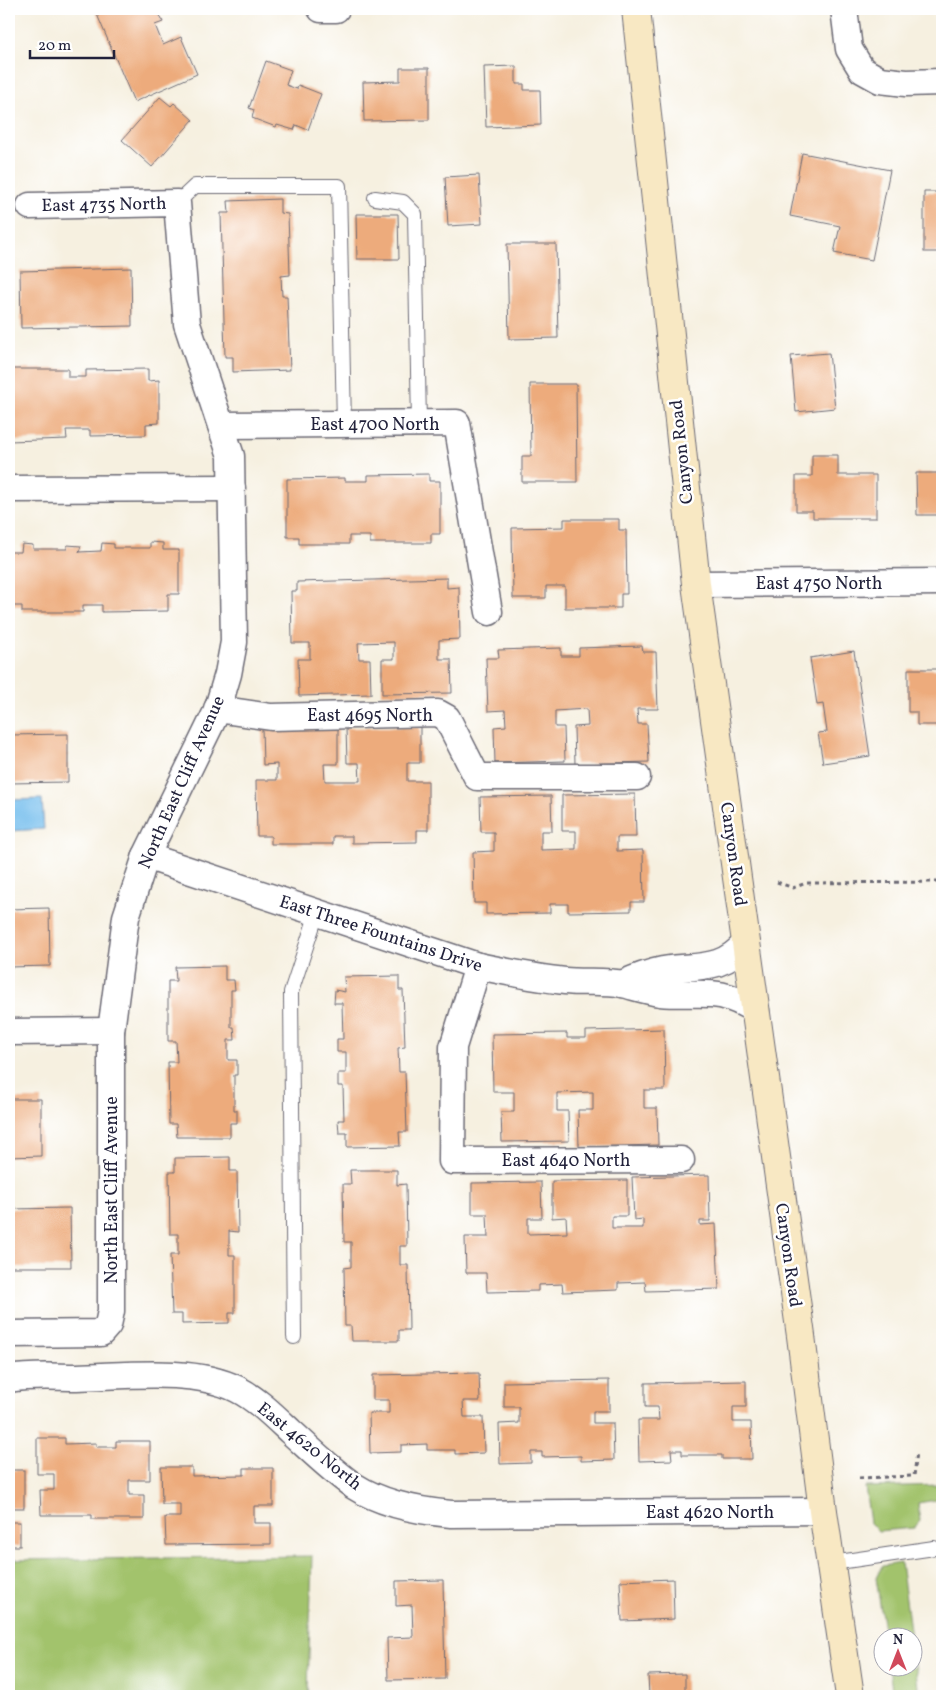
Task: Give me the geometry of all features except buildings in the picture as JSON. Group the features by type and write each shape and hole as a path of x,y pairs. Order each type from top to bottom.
{"main road":[{"name":"Canyon Road","path":"636,9 696,584 850,1696"}],"street":[{"path":"321,9 336,9"},
{"path":"844,9 849,49 862,70 880,80 906,83 942,82"},
{"name":"East 4735 North","path":"30,206 177,203"},
{"name":"North East Cliff Avenue","path":"9,1334 100,1334 108,1325 111,1311 111,1031 126,917 146,856 218,709 228,674 234,642 232,456 187,324 177,203"},
{"name":"East 4700 North","path":"221,425 457,423 489,612"},
{"path":"9,489 232,488"},
{"name":"East 4750 North","path":"696,584 942,582"},
{"name":"East 4695 North","path":"218,709 271,717 438,713 447,718 477,776 637,777"},
{"name":"East Three Fountains Drive","path":"146,856 478,966 526,976 566,981 622,984 661,993 716,993 731,997 756,1011"},
{"name":"East Three Fountains Drive","path":"622,984 648,973 690,969 718,963 732,956 746,942"},
{"name":"East 4640 North","path":"478,966 453,1047 452,1161 681,1160"},
{"path":"9,1032 111,1031"},
{"name":"East 4620 North","path":"9,1379 168,1375 195,1377 217,1382 238,1390 256,1402 330,1468 355,1486 378,1498 427,1512 451,1514 823,1511"}],"lane":[{"path":"177,203 194,186 339,186 344,424"},
{"path":"375,198 403,202 415,214 419,423"},
{"path":"294,1337 291,992 317,913"},
{"path":"832,1564 934,1548"}],"path":[{"path":"777,882 793,888 806,883 942,882"},
{"path":"859,1478 914,1476 917,1452"}],"green space":[{"path":"9,9 13,9 9,88"},
{"path":"942,1485 942,1499 918,1503 920,1521 914,1528 878,1531 870,1523 865,1487"},
{"path":"312,1556 308,1690 313,1696 9,1696 9,1560"},
{"path":"901,1563 910,1628 884,1628 876,1578 882,1566"},
{"path":"890,1678 917,1678 919,1696 893,1696"}],"water":[{"path":"42,799 44,829 9,831 9,800"}]}
